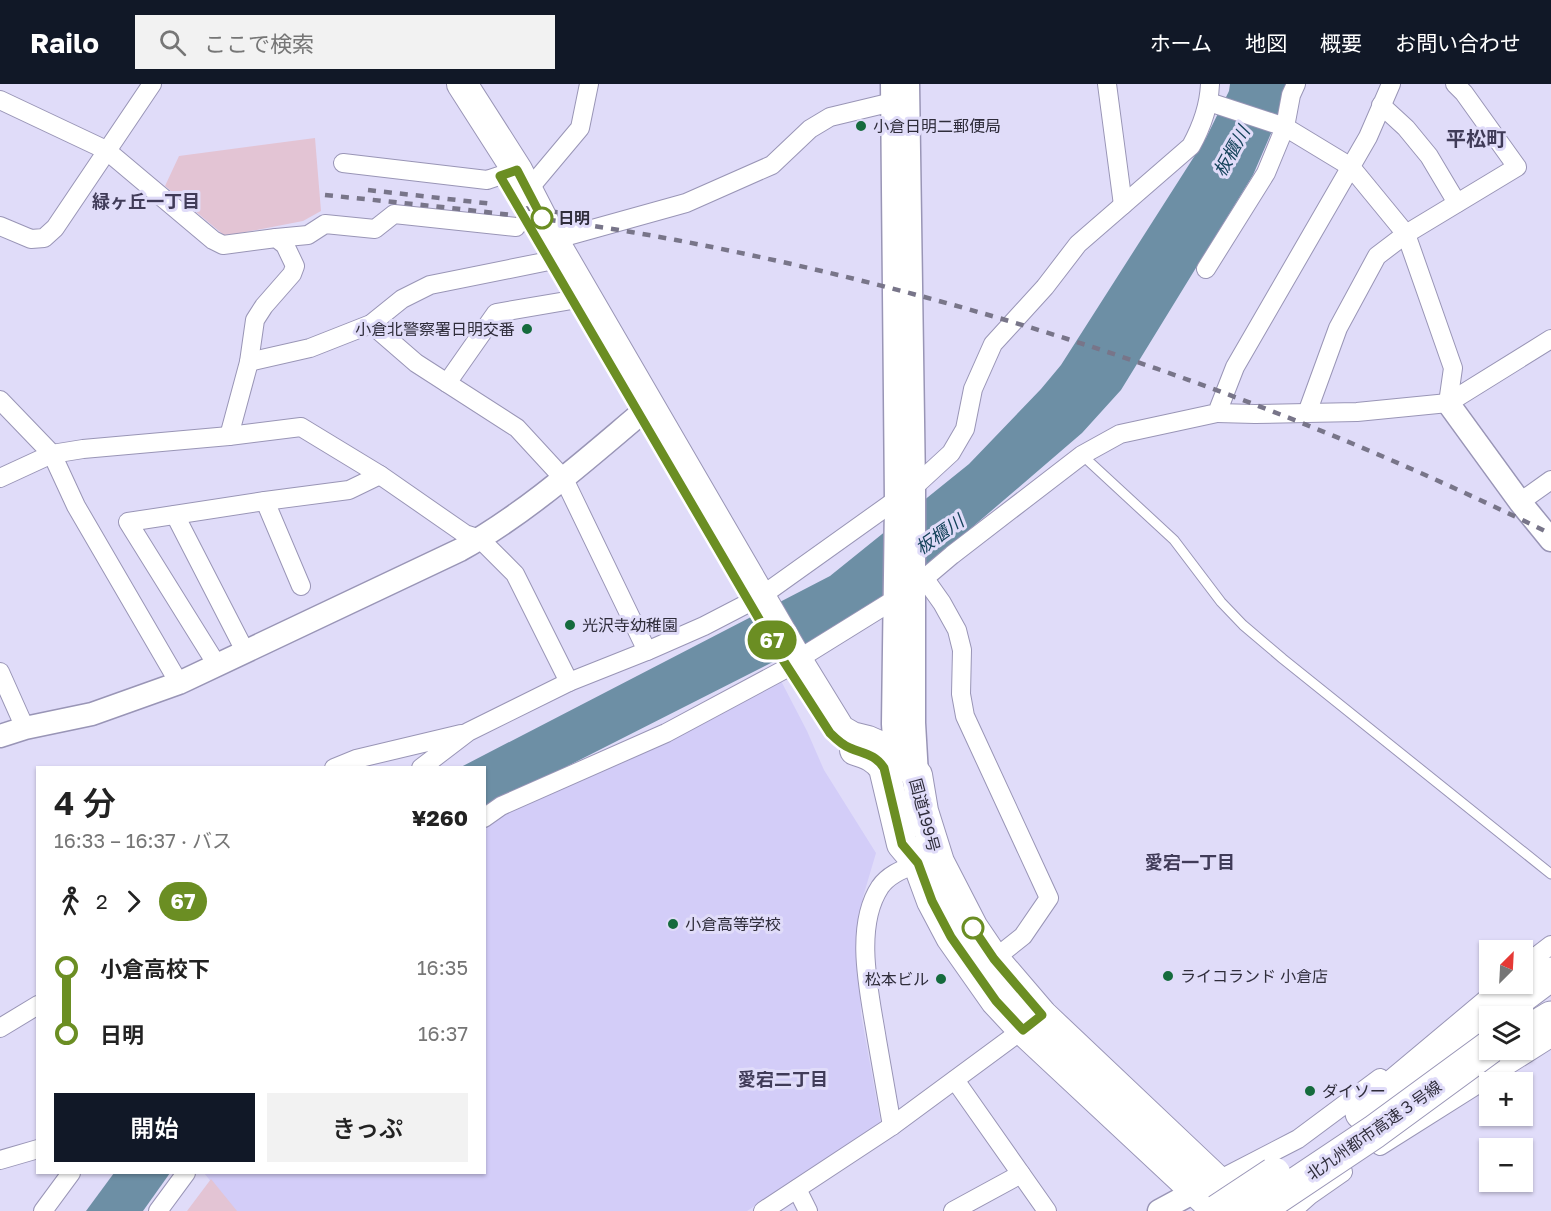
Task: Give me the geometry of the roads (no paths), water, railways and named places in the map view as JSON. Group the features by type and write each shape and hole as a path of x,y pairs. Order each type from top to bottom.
{"highway":[{"name":"国道199号","path":"447,84 515,179"},
{"name":"国道199号","path":"462,84 515,179 551,250 791,661 840,730 852,737 888,739 917,775 923,811 939,862 968,918 1033,1022 1212,1198 1249,1211"},
{"name":"国道199号","path":"551,250 572,300 639,415 757,603"},
{"name":"国道199号","path":"888,739 918,863 932,901 951,937 996,1001 1033,1022"},
{"path":"1533,970 1551,956"},
{"path":"1508,1006 1551,975"},
{"name":"北九州都市高速３号線","path":"1256,1211 1368,1122 1505,994"},
{"path":"1533,1015 1551,1001"},
{"path":"1533,1029 1551,1018"},
{"path":"1368,1122 1479,1029"},
{"name":"北九州都市高速３号線","path":"1212,1198 1368,1122 1479,1054"},
{"path":"1368,1122 1483,1060"}],"street":[{"path":"0,226 31,239 44,238 55,228 152,84"},
{"path":"343,163 487,180 515,179 580,128 590,84"},
{"path":"1107,84 1123,205"},
{"path":"1206,268 1266,173 1296,84"},
{"path":"1217,413 1235,367 1368,137 1390,84"},
{"path":"1306,413 1338,328 1377,256 1406,234 1517,167 1464,93 1455,84"},
{"path":"249,362 310,348 371,324 402,299 430,285 551,250 686,203 772,165 810,129 830,117 900,92 908,588 888,739"},
{"path":"424,766 468,732 569,682 757,603 905,501 951,453 965,429 973,389 993,344 1045,286 1078,244 1191,146 1214,98 1282,126 1351,167 1406,234 1453,368 1448,403 1520,502 1551,540"},
{"path":"0,100 106,150 213,240 223,244 308,235 326,224 375,229 394,214 516,227"},
{"path":"1381,105 1406,128 1429,156 1457,203"},
{"path":"229,436 249,362 255,320 292,274 295,266 285,245 276,238"},
{"path":"447,383 496,313 572,300"},
{"path":"371,324 416,363 517,428 564,478 647,651"},
{"path":"486,817 501,806 666,733 791,661 908,588 1082,455 1120,434 1217,413 1357,412 1448,403 1551,339"},
{"path":"0,400 52,454 76,506 179,683"},
{"path":"0,736 25,728 92,714 179,683 397,581 480,539 564,478 639,415"},
{"path":"0,478 52,454 301,427 380,476 465,534 480,539 515,574 569,682"},
{"path":"217,665 128,522 349,490 380,476"},
{"path":"1520,502 1551,480"},
{"path":"265,501 301,586"},
{"path":"174,515 245,651"},
{"path":"908,588 942,603 957,630 962,650 961,694 965,716 1049,898 1023,936 994,959"},
{"path":"0,672 25,728"},
{"path":"339,766 356,759 468,732"},
{"path":"892,1126 869,987 866,959 867,934 869,917 879,888 886,879 918,863"},
{"path":"1533,959 1551,945"},
{"path":"1159,1211 1212,1198 1273,1152 1298,1139 1424,1046 1488,994"},
{"path":"0,1028 36,1006"},
{"path":"763,1211 892,1126 1033,1022"},
{"path":"1292,1211 1310,1195 1391,1139 1551,1038"},
{"path":"955,1080 1047,1211"},
{"path":"0,1160 36,1150"},
{"path":"1273,1152 1310,1195"},
{"path":"43,1211 70,1174"},
{"path":"158,1211 185,1174"},
{"path":"953,1211 1022,1174"},
{"path":"797,1189 808,1211"}],"lane":[{"path":"1082,455 1174,540 1221,602 1243,625 1292,667 1551,873"}],"water":[{"name":"板櫃川","path":"1230,84 1288,84 1285,101 1253,175 1121,390 1082,433 934,560 828,634 486,809 486,766 463,766 830,576 969,464 1061,365 1206,138 1229,91"},
{"path":"113,1174 169,1174 143,1211 86,1211"}],"railway":[{"path":"368,190 493,204"},
{"path":"325,195 501,214 632,232 790,264 902,291 1014,322 1124,357 1232,396 1340,438 1446,484 1551,534"},
{"path":"523,208 564,213"}],"place":[{"name":"小倉日明二郵便局","path":"861,126"},
{"name":"日明","path":"542,218"},
{"name":"小倉北警察署日明交番","path":"527,329"},
{"name":"光沢寺幼稚園","path":"570,625"},
{"name":"小倉高等学校","path":"673,924"},
{"name":"ライコランド 小倉店","path":"1168,976"},
{"name":"松本ビル","path":"941,979"},
{"name":"ダイソー","path":"1310,1091"}],"district":[{"name":"平松町","path":"1476,138"},
{"name":"緑ヶ丘一丁目","path":"146,201"},
{"name":"愛宕一丁目","path":"1190,862"},
{"name":"愛宕二丁目","path":"783,1079"}]}
